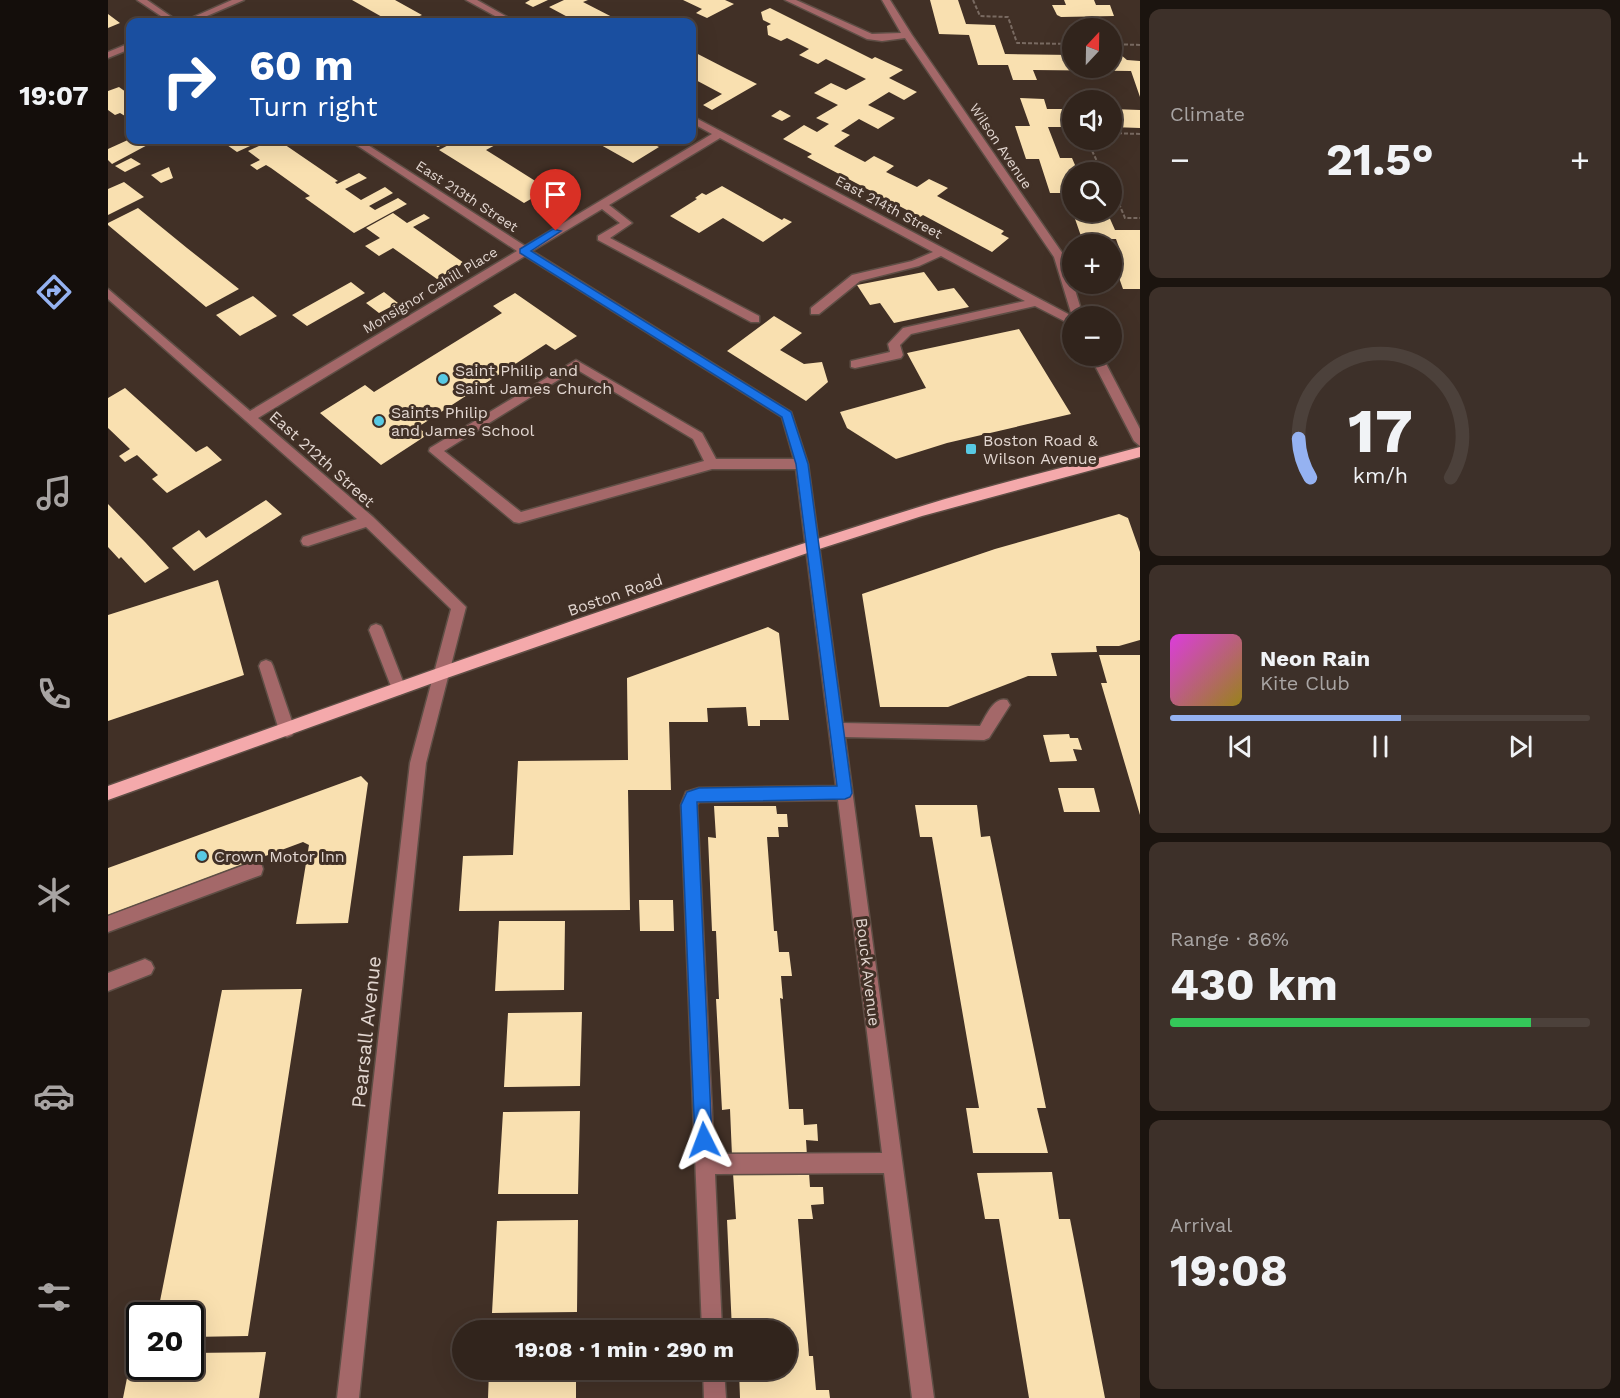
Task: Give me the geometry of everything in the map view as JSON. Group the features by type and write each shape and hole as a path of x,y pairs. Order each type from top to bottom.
{"main road":[{"name":"Boston Road","path":"108,793 440,674 812,546 922,511 1140,452"}],"street":[{"path":"141,0 169,18"},
{"path":"196,18 240,0"},
{"path":"470,0 504,18"},
{"path":"789,0 870,37 882,39 907,35"},
{"name":"Wilson Avenue","path":"886,0 907,35 1059,257 1075,306"},
{"path":"108,55 126,48"},
{"name":"East 214th Street","path":"696,121 1062,316"},
{"name":"Monsignor Cahill Place","path":"250,417 718,134"},
{"name":"East 213th Street","path":"360,144 524,251 787,415 802,464 812,546"},
{"path":"601,204 627,223 603,238 756,320"},
{"path":"815,311 856,278 915,264 941,252"},
{"name":"East 212th Street","path":"108,293 368,522 459,607 440,674"},
{"path":"855,364 897,355 894,344 907,331 1037,302"},
{"path":"712,464 698,436 576,364 435,451 519,518 712,464 802,464"},
{"path":"1101,366 1140,441"},
{"path":"309,541 368,522"},
{"name":"Bouck Avenue","path":"812,546 923,1398"},
{"path":"376,630 399,689"},
{"path":"266,666 287,730"},
{"name":"Pearsall Avenue","path":"348,1398 418,764 440,674"},
{"path":"837,730 984,733 1002,705"},
{"path":"712,1320 688,805 692,797 699,795 845,793"},
{"path":"108,924 255,869"},
{"path":"108,982 145,968"},
{"path":"705,1164 893,1163"},
{"path":"714,1380 715,1398"}],"path":[{"path":"973,0 980,16 1008,17 1017,43 1062,44"},
{"path":"1122,45 1140,45"},
{"path":"1122,133 1140,134"},
{"path":"1122,211 1125,218 1140,218"}],"building":[{"path":"352,0 395,0 422,15 415,18 384,18"},
{"path":"530,0 548,0 533,7 525,3"},
{"path":"564,0 588,0 583,2 614,18 570,18 549,7"},
{"path":"683,0 725,0 734,4 707,18 696,13 702,9"},
{"path":"930,0 958,0 966,24 995,25 1005,54 1062,55 1062,70 1033,70 1037,80 1013,80 1008,65 978,65 969,35 939,34"},
{"path":"1064,0 1094,0 1096,5 1110,5 1114,16 1061,17 1057,15 1052,5 1066,5"},
{"path":"770,8 872,59 875,57 903,70 889,78 917,92 904,100 889,92 868,105 895,118 878,129 859,119 841,131 850,135 834,146 865,162 874,156 894,166 886,172 917,187 929,179 948,188 937,196 1004,231 1001,234 1009,238 992,252 807,157 812,154 783,139 804,125 817,132 829,124 816,118 838,105 814,93 831,83 846,90 866,79 826,59 818,64 799,55 809,49 787,38 781,41 768,35 767,26 771,24 763,20 761,12"},
{"path":"108,14 120,23 108,28"},
{"path":"696,53 757,84 712,110 703,105 722,94 696,80"},
{"path":"1122,56 1127,60 1140,61 1140,97 1131,71 1122,71"},
{"path":"119,87 126,92 126,116 120,113 115,115 108,110 108,91"},
{"path":"1020,98 1044,99 1047,109 1062,109 1062,127 1048,127 1060,158 1072,158 1074,162 1062,162 1062,193 1050,193 1039,159 1026,159 1015,126 1030,126"},
{"path":"1122,109 1140,110 1140,128 1122,127"},
{"path":"780,110 791,116 782,121 771,116"},
{"path":"126,141 126,144 149,144 112,164 108,160 108,149"},
{"path":"229,144 254,144 237,152 227,145"},
{"path":"263,144 284,144 338,181 335,182 337,184 359,173 367,178 345,189 361,200 385,187 393,193 369,206 375,210 398,198 407,204 354,233 305,198 310,196 271,168 266,165 257,170 250,165 260,160 248,151"},
{"path":"450,144 497,144 486,150 548,189 524,203 439,150"},
{"path":"599,144 653,144 659,147 633,163"},
{"path":"131,158 141,164 125,172 115,166"},
{"path":"169,167 173,178 161,183 151,175"},
{"path":"124,182 144,197 108,215 108,189"},
{"path":"722,186 782,220 784,218 792,222 763,242 723,218 699,233 670,216 697,199 695,198 702,193 706,195"},
{"path":"138,208 239,289 206,307 108,225"},
{"path":"393,213 407,223 424,214 430,218 413,227 464,263 437,279 393,248 379,256 365,246 380,238 366,228"},
{"path":"1076,222 1111,222 1115,230 1140,230 1140,289 1123,289 1122,286 1122,234 1080,234"},
{"path":"924,272 938,291 954,288 969,307 894,323 880,303 870,305 857,285"},
{"path":"351,282 365,293 307,326 292,315"},
{"path":"384,292 398,303 379,313 366,303"},
{"name":"Saint Philip and Saint James Church","path":"515,293 577,336 555,350 546,344 418,427 427,435 381,465 320,413 365,385 374,392 502,313 493,306"},
{"path":"253,296 277,316 240,336 216,315"},
{"path":"774,316 802,333 780,350 804,364 822,362 828,382 806,401 727,351"},
{"path":"1019,329 1071,414 947,443 896,459 847,428 840,412 926,388 907,353"},
{"path":"125,388 196,452 207,446 222,460 167,493 152,479 158,475 137,455 125,462 119,456 130,449 108,428 108,398"},
{"path":"266,500 282,514 194,571 172,548 199,530 206,538"},
{"path":"108,504 169,568 145,583 121,557 119,559 108,547"},
{"path":"1119,514 1128,518 1140,552 1140,640 1119,646 1096,646 1097,652 1051,653 1057,676 1028,676 948,707 880,707 862,594 995,549"},
{"path":"218,580 244,675 108,721 108,615"},
{"path":"768,627 779,633 789,720 760,720 760,726 748,726 746,707 707,708 708,722 669,722 671,790 628,790 630,910 459,911 463,856 513,855 518,761 628,760 627,678"},
{"path":"1099,655 1140,655 1140,815 1101,683 1107,683"},
{"path":"1069,734 1070,738 1078,738 1082,750 1073,749 1077,761 1050,762 1043,735"},
{"name":"Crown Motor Inn","path":"361,776 368,783 348,923 296,924 309,845 303,842 108,915 108,868"},
{"path":"1058,788 1094,788 1100,812 1064,812"},
{"path":"915,805 977,805 981,837 990,836 1046,1108 1037,1108 1048,1153 973,1153 966,1108 979,1108 932,837 920,837"},
{"path":"714,806 776,806 777,814 787,814 788,827 778,827 779,837 767,837 774,931 777,931 779,952 789,952 792,976 781,976 783,999 780,998 789,1109 803,1109 804,1125 817,1124 818,1141 806,1140 807,1156 732,1156 730,1109 722,1110 716,999 719,999 716,931 712,931 708,837 716,838"},
{"path":"639,900 673,900 674,931 640,931"},
{"path":"499,921 565,921 564,990 495,991"},
{"path":"302,989 248,1336 204,1337 204,1302 160,1302 222,990"},
{"path":"582,1012 580,1086 504,1087 508,1013"},
{"path":"580,1111 578,1194 498,1194 503,1112"},
{"path":"1052,1172 1059,1219 1070,1219 1105,1398 1029,1398 999,1219 985,1219 977,1173"},
{"path":"733,1173 809,1173 810,1187 823,1187 824,1204 811,1205 813,1219 798,1219 809,1356 813,1356 816,1390 829,1390 830,1398 740,1398 739,1380 797,1380 797,1320 732,1320 727,1220 736,1219"},
{"path":"578,1220 577,1312 492,1313 497,1221"},
{"path":"266,1352 259,1398 123,1398 127,1380 204,1380 204,1353"},
{"path":"489,1380 576,1380 576,1398 488,1398"}],"place":[{"name":"Saint Philip and Saint James Church","path":"443,379"},
{"name":"Saints Philip and James School","path":"379,421"},
{"name":"Boston Road & Wilson Avenue","path":"971,449"},
{"name":"Crown Motor Inn","path":"202,856"}],"route":[{"path":"556,231 524,251 787,415 802,464 845,793 699,795 692,797 688,805 704,1140"}]}
